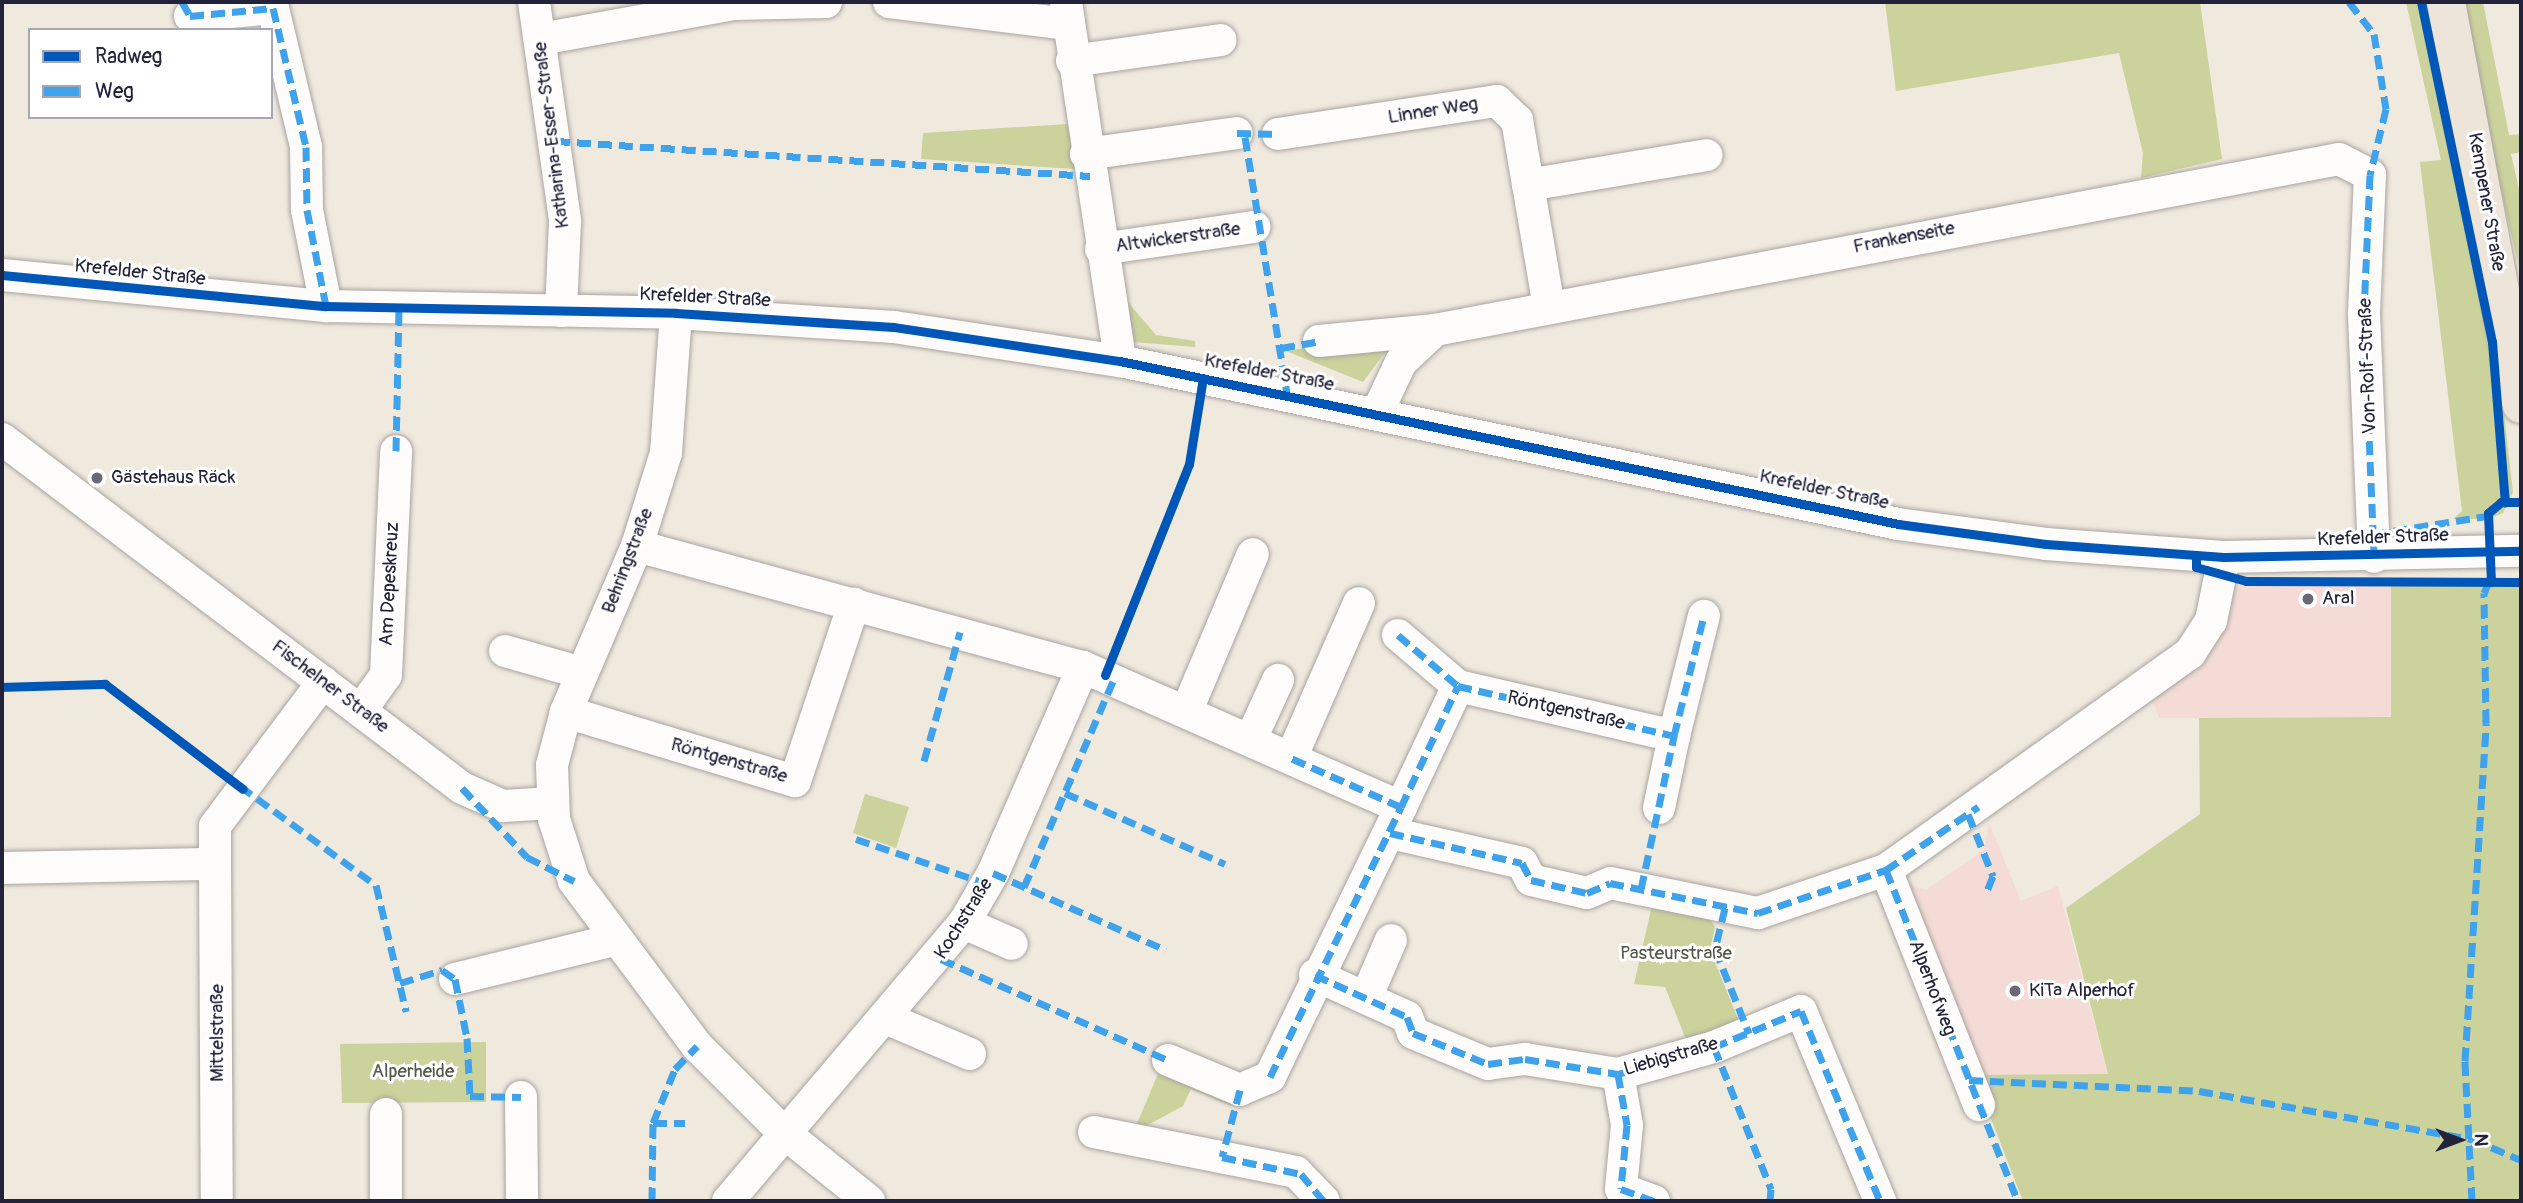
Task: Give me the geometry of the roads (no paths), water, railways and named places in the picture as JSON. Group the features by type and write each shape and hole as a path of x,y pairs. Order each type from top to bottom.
{"main road":[{"name":"Kempener Straße","path":"2446,2 2521,404"}],"street":[{"name":"Katharina-Esser-Straße","path":"534,2 565,221 561,311"},
{"path":"541,39 734,4 826,2"},
{"path":"889,2 1066,13"},
{"path":"190,16 273,8 306,147 307,210 326,306"},
{"name":"Altwickerstraße","path":"1066,13 1120,361"},
{"path":"1072,61 1221,40"},
{"name":"Linner Weg","path":"1278,134 1497,101 1517,120 1549,307"},
{"path":"1086,154 1237,134"},
{"path":"1528,185 1707,155"},
{"name":"Frankenseite","path":"1319,341 1435,330 2235,174 2339,159 2370,175"},
{"name":"Von-Rolf-Straße","path":"2370,175 2364,315 2374,557"},
{"name":"Altwickerstraße","path":"1101,250 1254,227"},
{"name":"Krefelder Straße","path":"2,275 326,306 676,313 894,327 1120,361 1898,524 2046,544 2224,557 2374,557 2521,551"},
{"name":"Behringstraße","path":"552,803 552,765 566,712 637,546 666,453 676,313"},
{"path":"1377,413 1401,362 1435,330"},
{"name":"Fischelner Straße","path":"2,439 462,788 503,806 552,803"},
{"name":"Am Depeskreuz","path":"360,710 386,675 396,451"},
{"path":"637,546 1083,667 1187,710 1291,758 1396,820 1522,863 1531,880 1587,893 1610,883 1758,913 1886,870 2190,653 2211,621 2224,557"},
{"path":"1187,710 1253,554"},
{"path":"1291,758 1359,603"},
{"name":"Röntgenstraße","path":"566,712 795,781 854,604"},
{"path":"1659,808 1704,616"},
{"name":"Röntgenstraße","path":"1398,635 1458,686 1674,736"},
{"path":"505,651 582,673"},
{"name":"Kochstraße","path":"728,1201 782,1131 888,1019 964,923 993,873 1083,667"},
{"path":"1251,739 1278,680"},
{"name":"Mittelstraße","path":"218,1201 215,826 323,682"},
{"path":"1168,1060 1240,1090 1270,1077 1315,975 1335,952 1458,686"},
{"path":"552,803 574,881 659,1000 782,1131 869,1201"},
{"path":"2,868 215,864"},
{"name":"Alperhofweg","path":"1886,870 1979,1105"},
{"path":"964,923 1012,944"},
{"path":"455,979 614,940"},
{"path":"1366,998 1391,940"},
{"name":"Liebigstraße","path":"1315,975 1407,1017 1413,1032 1488,1064 1525,1059 1618,1074 1713,1047 1801,1011 1880,1201"},
{"path":"888,1019 970,1054"},
{"path":"1618,1074 1627,1125 1621,1189 1654,1201"},
{"path":"521,1097 522,1201"},
{"path":"386,1114 386,1201"},
{"path":"1094,1132 1301,1174 1324,1201"}],"place":[{"name":"Gästehaus Räck","path":"97,478"},
{"name":"Aral","path":"2308,599"},
{"name":"KiTa Alperhof","path":"2015,991"}],"park label":[{"name":"Pasteurstraße","path":"1676,954"},
{"name":"Alperheide","path":"413,1072"}]}
